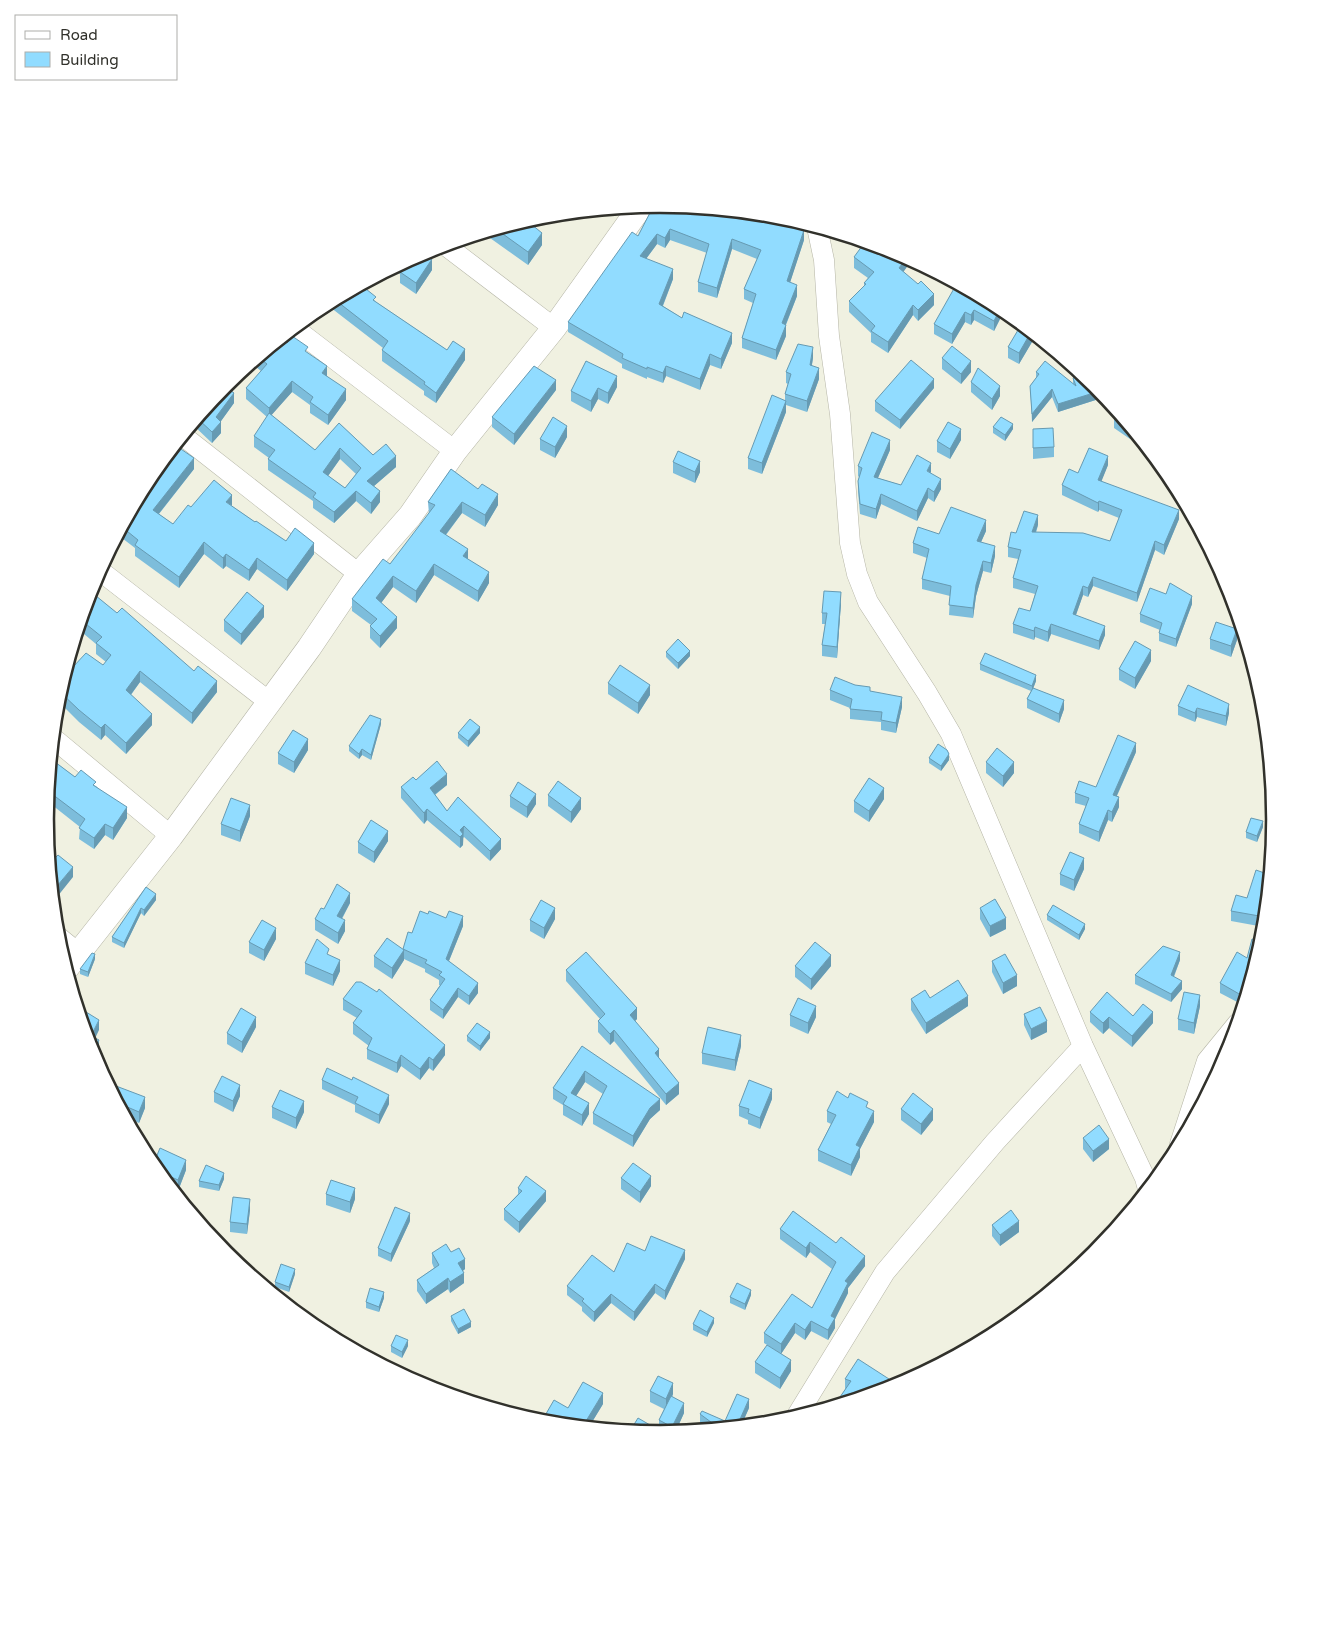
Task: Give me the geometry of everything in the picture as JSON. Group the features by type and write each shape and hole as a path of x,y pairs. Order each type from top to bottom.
{"street":[{"path":"72,961 170,836 309,648 359,574 410,516 455,451 554,328 636,214"},
{"path":"818,233 824,260 829,336 840,414 850,543 858,574 868,602 927,693 951,734 1083,1046 1146,1181"},
{"path":"452,250 554,328"},
{"path":"299,332 455,451"},
{"path":"187,440 359,574"},
{"path":"105,575 268,701"},
{"path":"59,743 170,836"},
{"path":"1190,1112 1207,1061 1224,1040"},
{"path":"801,1409 885,1272 983,1156 1083,1046"}],"building":[{"path":"650,213 700,214 739,218 804,230 787,281 797,285 782,323 786,325 776,350 742,338 756,294 744,289 761,250 732,239 717,288 698,282 709,244 670,229 665,238 657,234 640,256 673,269 659,304 682,318 684,312 732,333 721,359 710,354 700,379 666,366 663,373 647,367 647,369 622,358 623,354 568,322 632,232 638,236"},
{"path":"533,226 542,233 528,252 502,233"},
{"path":"861,247 902,264 899,268 918,284 921,281 934,294 918,310 913,305 888,342 871,331 875,326 849,301 866,284 864,283 874,272 854,257"},
{"path":"428,259 432,259 416,283 400,272"},
{"path":"366,289 376,297 373,300 447,350 453,341 465,349 436,393 424,384 425,382 382,350 388,341 341,304"},
{"path":"954,289 997,315 994,321 974,310 971,315 965,312 952,334 934,324"},
{"path":"1018,330 1028,337 1019,353 1008,347"},
{"path":"293,337 308,347 305,351 327,366 322,373 346,389 328,415 310,402 313,397 292,381 269,408 246,388 267,364 263,361"},
{"path":"798,344 813,347 810,365 819,368 807,401 785,394 791,374 786,372"},
{"path":"952,346 971,361 961,374 942,358"},
{"path":"911,360 934,379 900,420 875,401"},
{"path":"586,361 617,376 608,393 598,388 591,401 571,391"},
{"path":"1045,361 1076,386 1073,378 1075,377 1092,393 1058,404 1052,389 1032,414 1030,386 1039,374 1036,372"},
{"path":"534,366 556,380 514,434 492,417"},
{"path":"978,368 1000,386 992,399 971,382"},
{"path":"230,391 234,393 216,417 221,422 212,432 201,422"},
{"path":"772,395 786,401 762,463 748,458"},
{"path":"269,413 315,450 339,423 373,455 386,444 396,456 367,481 380,491 371,503 356,491 334,512 313,497 316,493 268,459 275,450 254,436","holes":["340,448 361,468 345,488 323,472"]},
{"path":"553,417 567,426 555,447 540,439"},
{"path":"1001,417 1013,424 1005,435 993,427"},
{"path":"948,422 961,429 950,449 937,441"},
{"path":"1053,428 1054,447 1033,448 1033,429"},
{"path":"872,432 890,440 874,477 901,485 917,455 931,463 927,471 941,479 934,492 928,488 917,511 881,494 876,509 860,504 858,481 862,468 858,466"},
{"path":"1089,448 1108,456 1098,480 1179,510 1164,545 1155,541 1137,593 1093,577 1088,588 1083,586 1073,614 1105,626 1099,641 1051,624 1048,632 1035,627 1034,631 1013,624 1019,608 1030,611 1038,586 1013,578 1021,550 1008,547 1011,532 1016,533 1024,511 1038,515 1032,532 1083,533 1110,541 1122,510 1099,501 1098,503 1062,485 1069,469 1078,473"},
{"path":"180,449 194,458 153,510 173,524 188,505 191,507 214,480 232,495 226,502 255,522 286,541 295,528 314,543 287,580 257,558 249,570 226,554 223,558 204,542 179,577 135,545 138,540 127,531 156,482"},
{"path":"678,451 700,461 695,472 673,462"},
{"path":"451,469 478,489 482,484 498,494 485,515 462,502 440,531 468,549 463,556 489,572 478,591 434,564 416,591 393,576 376,598 397,617 380,636 370,626 377,619 352,599 383,559 390,564 435,505 428,502"},
{"path":"951,507 986,520 977,541 995,546 991,563 983,561 976,585 973,608 949,605 951,586 922,579 929,549 913,543 918,527 939,534"},
{"path":"1170,583 1192,596 1176,639 1159,633 1162,623 1140,614 1150,588 1166,594"},
{"path":"824,591 841,592 837,647 822,645 827,613 822,613"},
{"path":"247,592 264,606 241,634 224,620"},
{"path":"96,596 117,613 122,608 194,671 198,666 217,681 192,713 140,671 126,690 152,714 126,743 105,724 101,728 66,697 73,667 86,653 103,665 111,655 96,643 102,637 86,624"},
{"path":"1216,622 1235,628 1231,646 1210,639"},
{"path":"678,639 690,651 678,663 666,652"},
{"path":"1135,641 1151,650 1135,678 1119,669"},
{"path":"985,653 1036,675 1032,686 980,664"},
{"path":"620,665 650,685 638,703 608,683"},
{"path":"835,677 855,685 870,687 870,691 902,697 896,723 881,720 882,712 850,709 852,699 830,690"},
{"path":"1188,685 1229,704 1226,716 1197,708 1195,713 1178,706"},
{"path":"1033,688 1064,700 1059,714 1027,699"},
{"path":"370,715 381,719 371,755 362,749 359,754 349,746"},
{"path":"470,719 480,727 468,741 458,733"},
{"path":"293,730 308,739 294,762 278,753"},
{"path":"1118,735 1136,743 1113,795 1119,797 1112,812 1108,810 1099,832 1079,824 1089,798 1075,793 1079,781 1096,787"},
{"path":"938,744 947,750 949,754 941,766 929,758"},
{"path":"997,748 1014,762 1003,776 986,762"},
{"path":"437,761 447,774 430,788 447,811 458,797 501,839 490,851 464,826 460,830 463,834 460,837 427,809 424,813 401,787 413,777 416,780"},
{"path":"57,763 75,777 81,770 96,782 93,785 127,807 113,828 105,824 94,838 79,828 85,819 55,796"},
{"path":"869,778 884,788 869,811 854,801"},
{"path":"558,781 581,798 571,812 548,795"},
{"path":"518,782 536,794 527,807 510,796"},
{"path":"231,798 250,805 240,831 221,824"},
{"path":"1251,818 1263,821 1257,836 1246,832"},
{"path":"371,820 388,831 374,852 358,842"},
{"path":"1070,852 1084,858 1074,880 1060,874"},
{"path":"58,855 73,867 58,885 55,858"},
{"path":"1256,870 1264,873 1258,916 1231,911 1236,895 1247,898"},
{"path":"337,884 350,893 337,916 345,920 338,933 315,919 321,908 324,909"},
{"path":"146,887 156,894 144,910 141,908 124,943 112,937"},
{"path":"995,899 1006,918 990,926 980,908"},
{"path":"541,900 555,908 544,928 530,920"},
{"path":"1053,905 1085,924 1079,935 1047,915"},
{"path":"420,911 428,914 429,911 446,918 449,911 463,916 446,959 478,983 469,996 458,988 443,1010 430,1000 445,979 439,975 442,972 425,963 427,960 403,949 408,932 412,933"},
{"path":"262,920 276,928 264,950 249,942"},
{"path":"387,938 404,950 392,968 374,956"},
{"path":"317,939 329,949 327,954 340,960 333,975 305,963"},
{"path":"1252,939 1254,939 1240,995 1220,983 1237,952 1247,958"},
{"path":"815,942 831,955 811,979 795,966"},
{"path":"1163,946 1180,952 1171,975 1182,981 1171,994 1135,975"},
{"path":"586,952 637,1008 630,1015 659,1049 655,1053 679,1083 666,1094 614,1030 610,1034 598,1021 605,1014 566,970"},
{"path":"92,953 95,954 88,972 80,969"},
{"path":"1005,954 1017,975 1003,983 992,961"},
{"path":"958,980 968,996 926,1023 911,999 925,990 930,998"},
{"path":"356,982 361,982 377,992 379,989 445,1045 433,1060 429,1057 420,1069 401,1055 397,1063 367,1049 372,1038 353,1023 362,1011 343,999"},
{"path":"1107,992 1133,1016 1143,1004 1153,1012 1132,1036 1109,1017 1103,1023 1090,1012"},
{"path":"1184,992 1200,995 1194,1023 1178,1019"},
{"path":"798,998 816,1006 808,1023 790,1015"},
{"path":"1040,1007 1047,1021 1031,1029 1024,1014"},
{"path":"241,1008 256,1017 242,1042 227,1033"},
{"path":"85,1011 99,1020 93,1032"},
{"path":"477,1023 490,1032 480,1046 467,1036"},
{"path":"708,1027 741,1035 735,1060 702,1053"},
{"path":"582,1046 660,1099 650,1108 633,1136 593,1113 607,1086 585,1071 571,1093 589,1103 582,1115 563,1104 567,1097 553,1088"},
{"path":"327,1068 352,1080 353,1077 389,1095 379,1115 355,1103 358,1097 322,1080"},
{"path":"222,1076 240,1085 233,1101 214,1092"},
{"path":"749,1080 772,1089 760,1118 748,1113 749,1109 739,1106"},
{"path":"116,1087 145,1097 139,1112 127,1107"},
{"path":"280,1090 304,1101 296,1118 272,1107"},
{"path":"837,1091 848,1098 850,1093 868,1102 866,1107 874,1111 856,1145 860,1147 851,1165 818,1150 836,1115 827,1111"},
{"path":"913,1093 933,1109 921,1124 901,1109"},
{"path":"1099,1125 1109,1139 1093,1151 1083,1138"},
{"path":"160,1148 186,1160 178,1180 171,1177 156,1157"},
{"path":"633,1163 651,1176 640,1192 621,1178"},
{"path":"206,1165 224,1173 219,1185 199,1181"},
{"path":"526,1176 546,1191 519,1222 504,1209 522,1191 518,1188"},
{"path":"331,1180 355,1188 350,1202 326,1194"},
{"path":"233,1197 250,1199 247,1224 230,1222"},
{"path":"395,1207 410,1213 391,1254 378,1248"},
{"path":"1011,1210 1019,1221 1000,1235 992,1225"},
{"path":"793,1211 836,1243 841,1237 865,1256 845,1281 848,1283 831,1316 835,1318 828,1330 811,1321 805,1330 795,1323 781,1344 764,1333 792,1294 812,1308 836,1262 810,1242 806,1248 780,1229"},
{"path":"651,1236 685,1250 665,1291 655,1284 634,1312 611,1294 594,1312 582,1301 584,1299 567,1286 592,1255 614,1272 627,1243 645,1251"},
{"path":"446,1244 451,1252 459,1248 465,1259 458,1263 464,1273 450,1282 448,1278 426,1294 417,1280 439,1265 432,1253"},
{"path":"281,1264 295,1269 289,1287 275,1282"},
{"path":"737,1283 751,1290 745,1304 730,1297"},
{"path":"370,1288 384,1292 379,1307 366,1302"},
{"path":"464,1309 471,1322 458,1329 451,1316"},
{"path":"700,1310 714,1318 707,1332 693,1324"},
{"path":"396,1335 408,1340 402,1352 391,1346"},
{"path":"767,1345 791,1360 780,1378 755,1362"},
{"path":"858,1359 889,1379 841,1398 851,1381 845,1379"},
{"path":"658,1376 673,1383 666,1399 650,1391"},
{"path":"583,1382 603,1393 586,1421 546,1415 554,1400 568,1408"},
{"path":"737,1394 749,1399 740,1420 712,1423 700,1414 702,1411 725,1421"},
{"path":"671,1396 684,1403 673,1425 668,1425 659,1420"},
{"path":"638,1418 650,1425 634,1424"}]}
